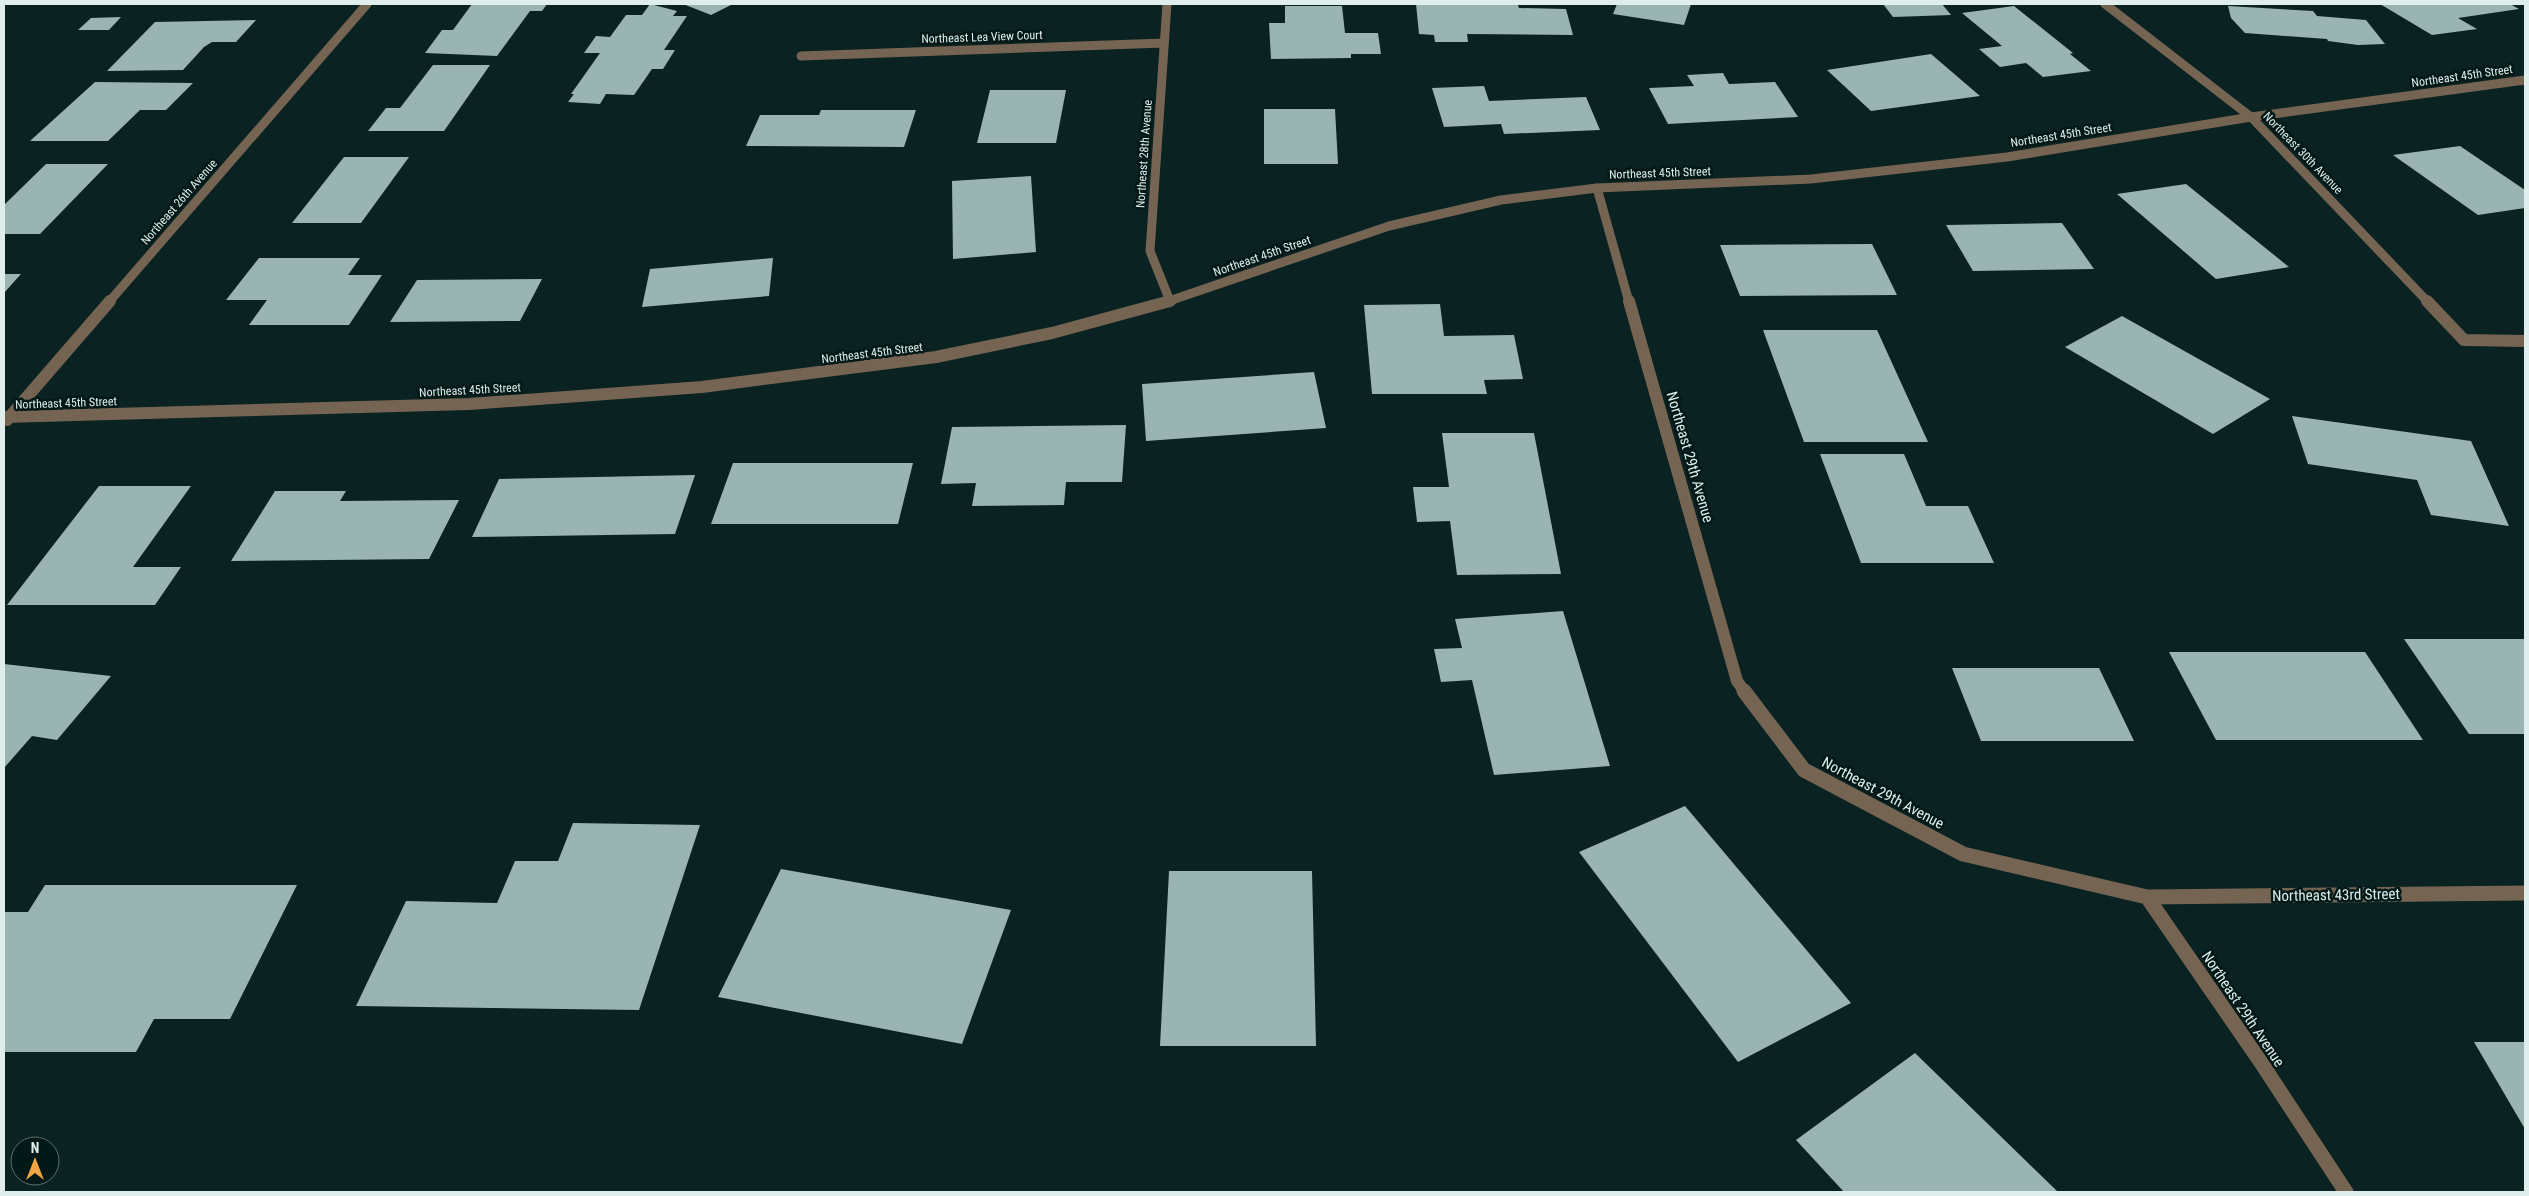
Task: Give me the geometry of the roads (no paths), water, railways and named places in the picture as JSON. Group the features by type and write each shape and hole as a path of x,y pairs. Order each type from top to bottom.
{"street":[{"name":"Northeast 26th Avenue","path":"6,419 367,4"},
{"name":"Northeast 28th Avenue","path":"1167,4 1150,251 1170,301"},
{"name":"Northeast 30th Avenue","path":"2105,4 2251,117 2464,340 2525,341"},
{"name":"Northeast Lea View Court","path":"801,56 1164,43"},
{"name":"Northeast 45th Street","path":"6,419 469,404 702,387 936,357 1052,333 1170,301 1389,226 1501,200 1597,188 1812,179 2007,156 2251,117 2525,80"},
{"name":"Northeast 29th Avenue","path":"1597,188 1737,681 1804,770 1963,854 2147,897 2260,1060 2346,1192"},
{"name":"Northeast 43rd Street","path":"2147,897 2525,893"}]}
